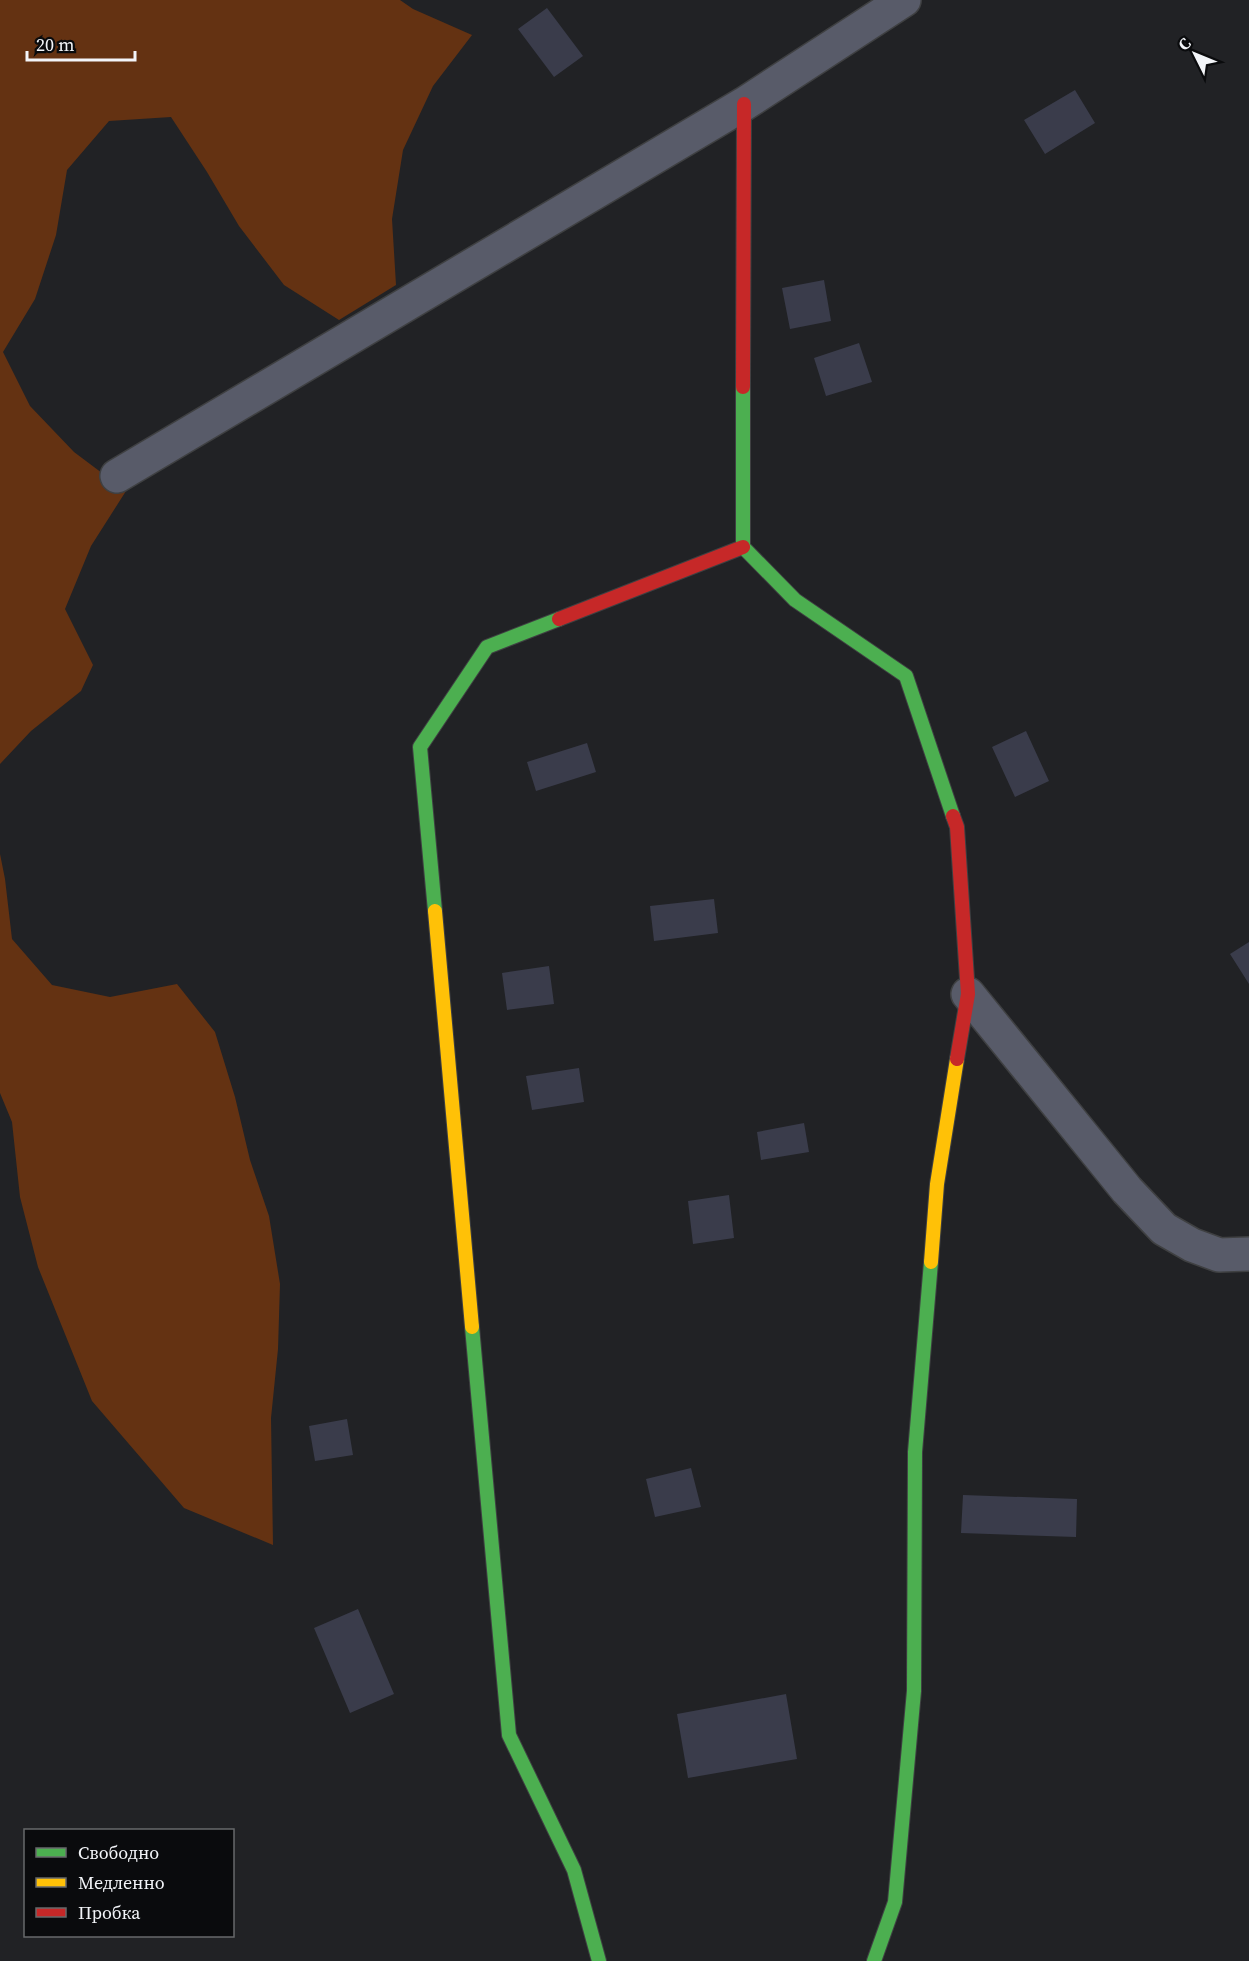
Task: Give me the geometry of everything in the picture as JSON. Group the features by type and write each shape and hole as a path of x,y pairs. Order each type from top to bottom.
{"street":[{"path":"117,476 744,104 904,0"},
{"path":"744,104 743,547 795,600 906,676 957,827 968,994 937,1184 915,1452 914,1691 895,1902 874,1961"},
{"path":"599,1961 574,1870 509,1735 420,747 487,647 743,547"},
{"path":"968,994 1127,1190 1164,1229 1192,1245 1219,1255 1249,1254"}],"shaded area":[{"path":"0,0 400,0 413,9 472,35 433,86 403,150 392,219 396,285 339,320 284,285 239,226 171,117 109,121 67,170 56,235 35,299 3,352 30,406 74,452 126,491 91,546 65,609 93,665 81,691 31,731 0,764"},
{"path":"0,854 12,939 52,985 110,997 177,984 215,1032 235,1097 250,1160 269,1216 280,1284 278,1349 271,1418 273,1545 184,1508 92,1401 38,1267 20,1197 12,1122 0,1093"}],"building":[{"path":"547,8 583,56 554,77 518,29"},
{"path":"1075,90 1095,123 1045,154 1024,120"},
{"path":"824,280 831,321 790,329 782,288"},
{"path":"859,343 872,382 826,396 814,358"},
{"path":"1026,731 1049,781 1015,797 992,747"},
{"path":"587,743 596,772 536,791 527,762"},
{"path":"714,899 718,933 654,941 650,906"},
{"path":"1249,942 1249,984 1230,954"},
{"path":"549,966 554,1004 507,1010 502,973"},
{"path":"579,1068 584,1102 532,1110 526,1076"},
{"path":"804,1123 809,1152 761,1160 757,1132"},
{"path":"729,1195 734,1238 693,1244 688,1201"},
{"path":"347,1419 353,1455 315,1461 309,1426"},
{"path":"691,1468 701,1507 655,1517 646,1479"},
{"path":"963,1495 1077,1499 1076,1537 961,1533"},
{"path":"358,1609 394,1694 350,1713 314,1628"},
{"path":"786,1694 797,1759 688,1778 677,1714"}],"traffic: fast":[{"path":"743,387 743,547 795,600 906,676 953,816"},
{"path":"435,911 420,747 487,647 559,619"},
{"path":"874,1961 895,1902 914,1691 915,1452 931,1262"},
{"path":"472,1327 509,1735 574,1870 599,1961"}],"traffic: slow":[{"path":"435,911 472,1327"},
{"path":"931,1262 937,1184 957,1059"}],"traffic: jam":[{"path":"743,387 744,104"},
{"path":"559,619 743,547"},
{"path":"953,816 957,827 968,994 957,1059"}]}
